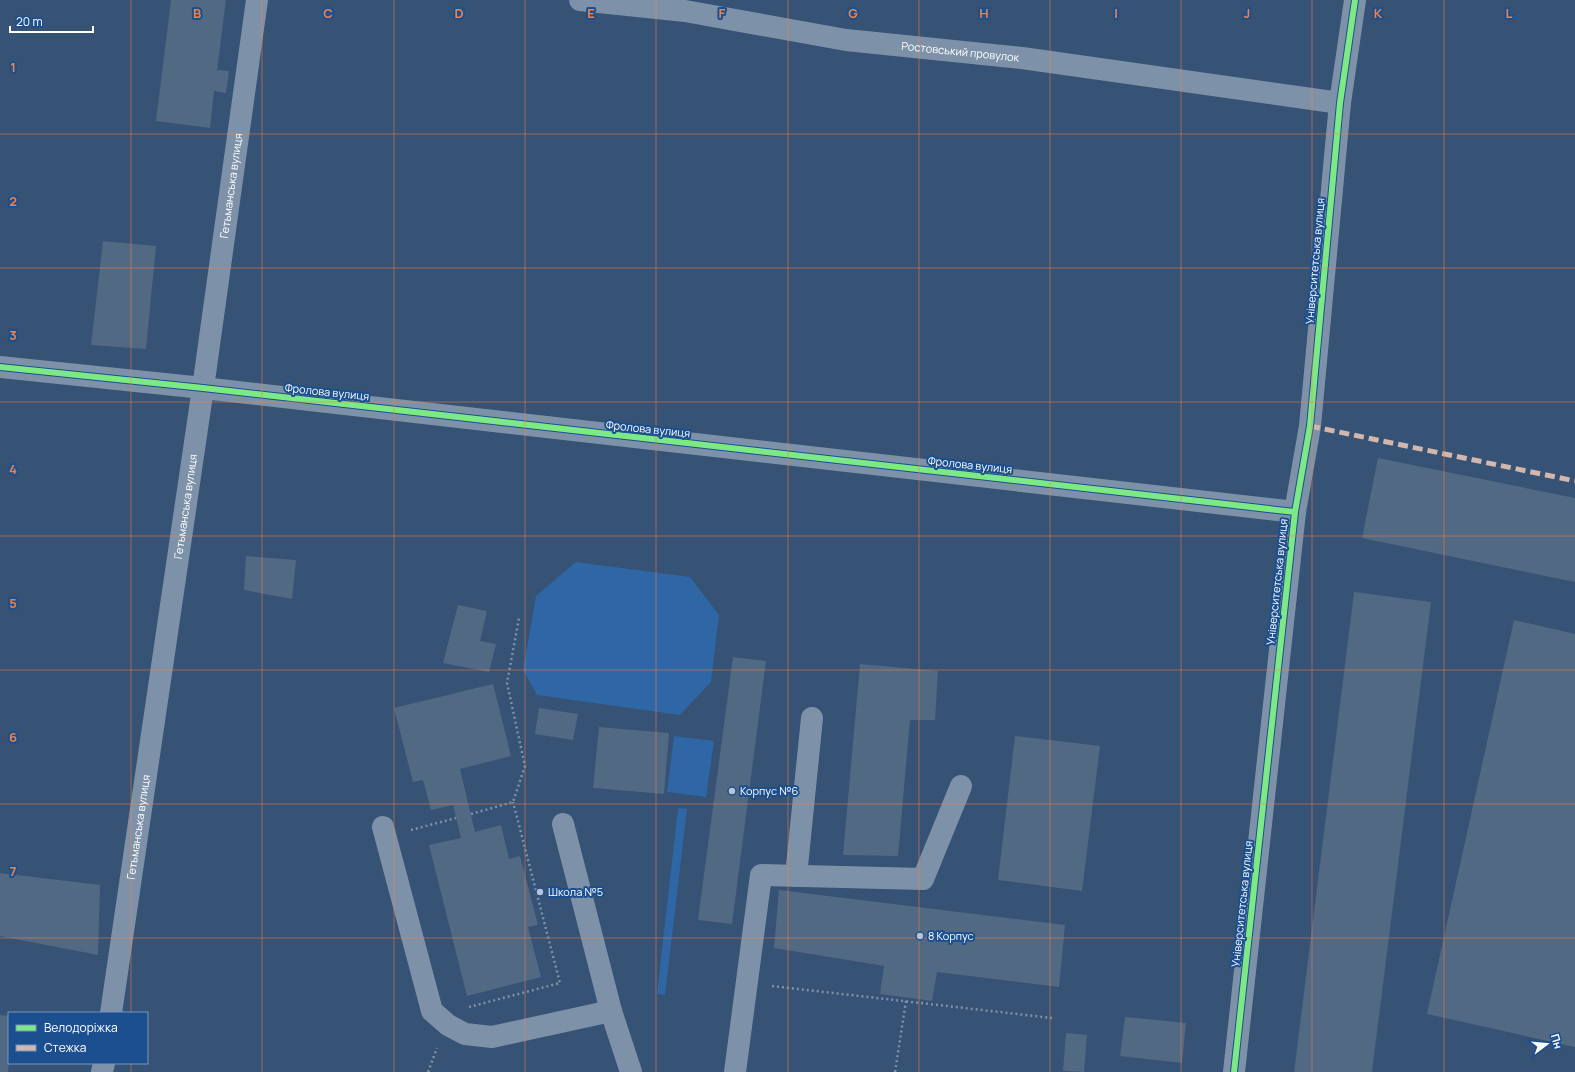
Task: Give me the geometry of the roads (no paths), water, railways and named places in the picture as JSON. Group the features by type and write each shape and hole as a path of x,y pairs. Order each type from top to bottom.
{"street":[{"name":"Гетьманська вулиця","path":"111,1012 203,388 257,0"},
{"name":"Ростовський провулок","path":"580,0 685,11 846,40 1022,58 1340,103"},
{"name":"Університетська вулиця","path":"1234,1072 1295,512 1310,426 1340,103 1355,0"},
{"name":"Фролова вулиця","path":"0,367 203,388 1295,512"},
{"path":"796,876 812,718"},
{"path":"735,1072 762,875 923,879 961,786"},
{"path":"563,824 611,1011 631,1072"},
{"path":"383,827 432,1010 448,1025 465,1034 492,1037 611,1011"}],"place":[{"name":"Корпус №6","path":"732,791"},
{"name":"Школа №5","path":"540,892"},
{"name":"8 Корпус","path":"920,936"}]}
